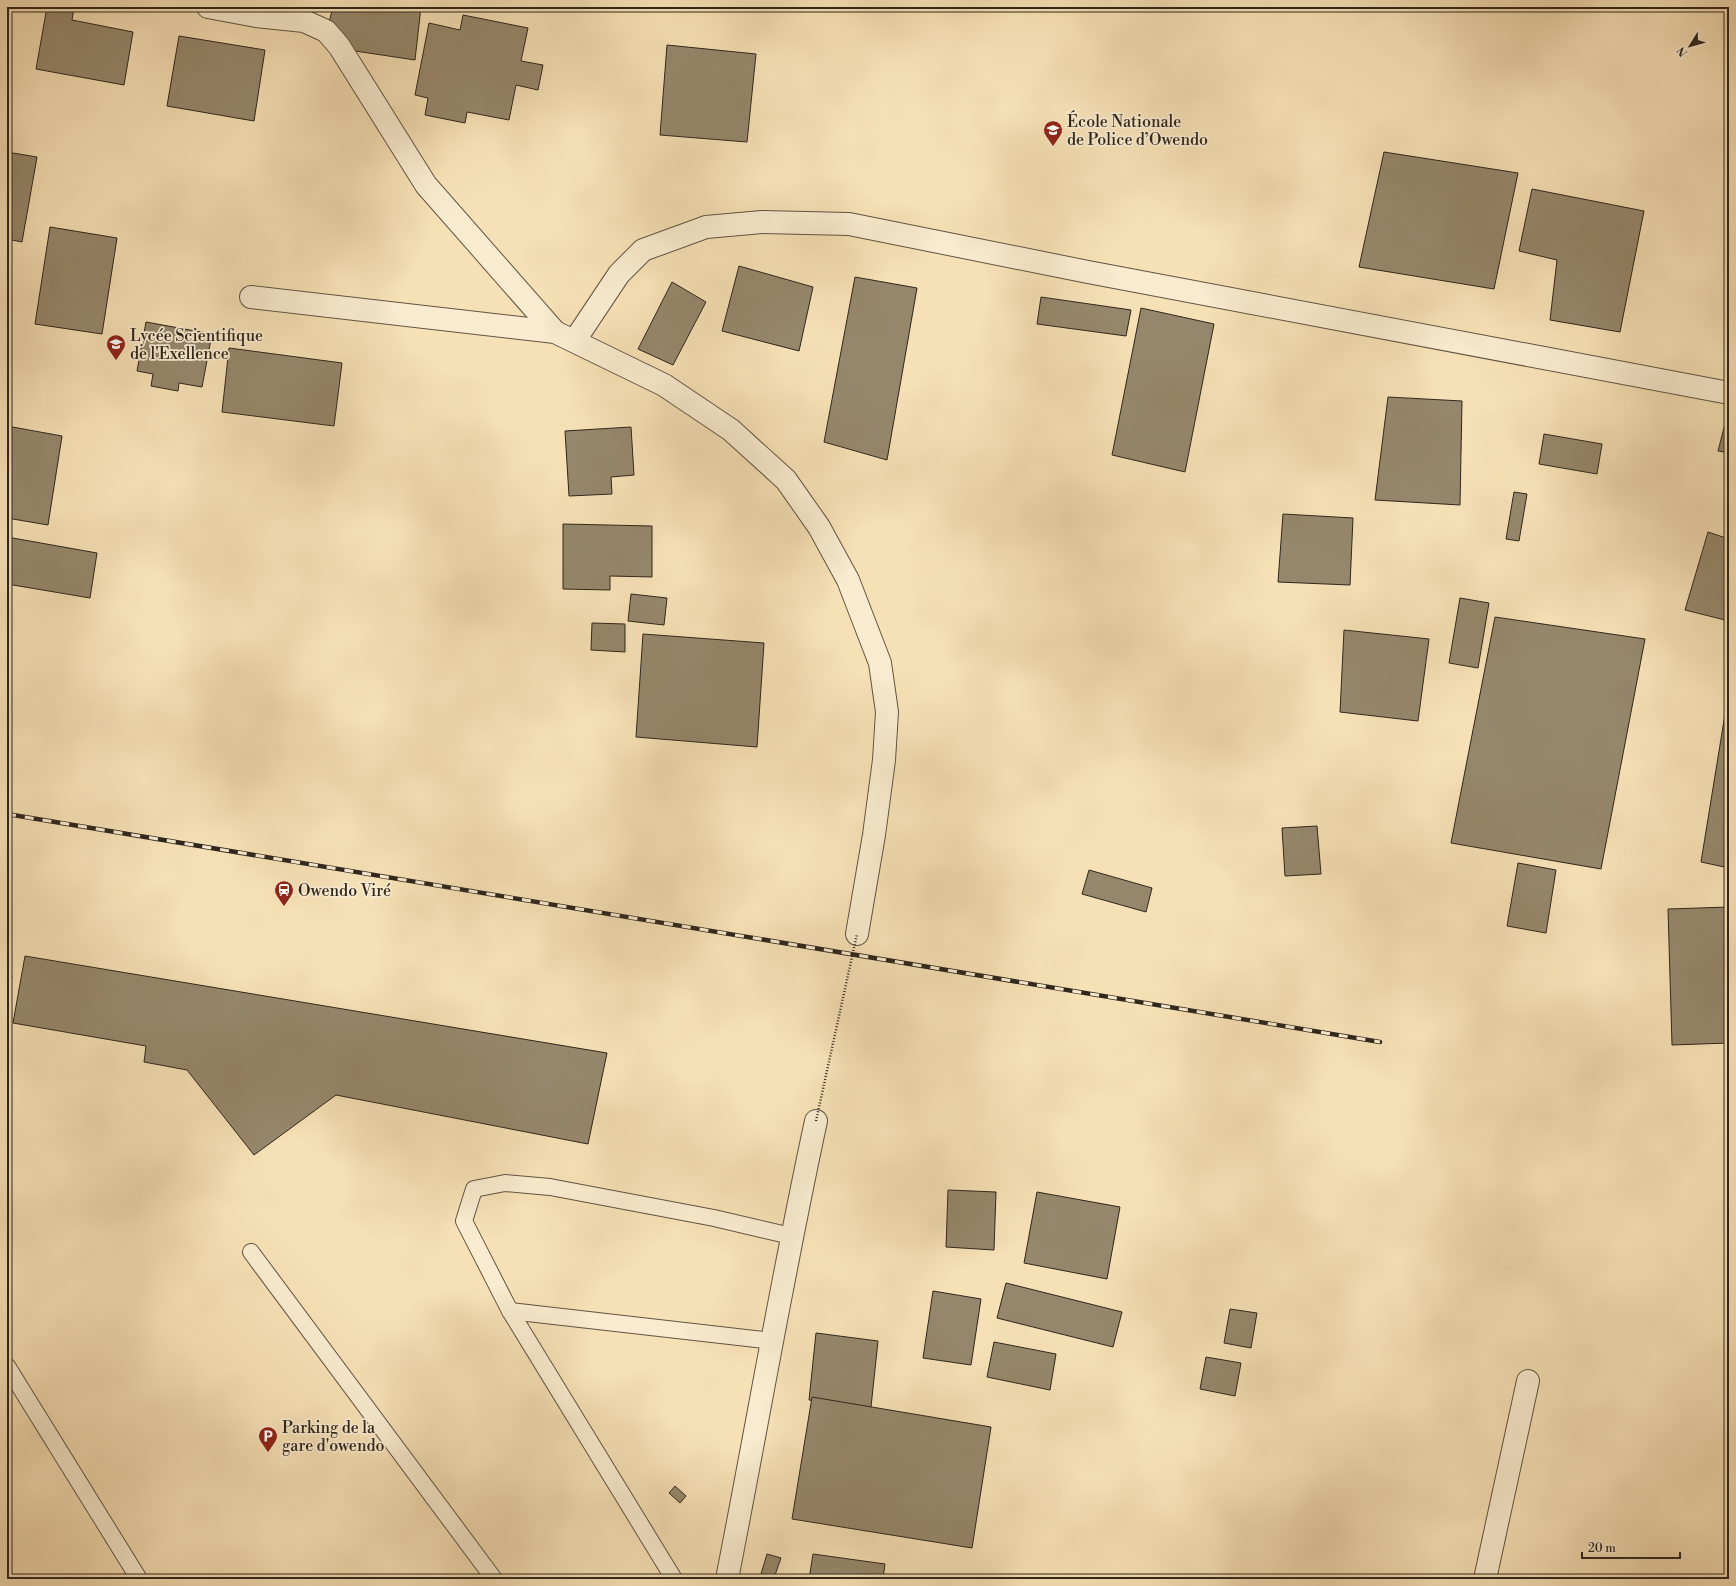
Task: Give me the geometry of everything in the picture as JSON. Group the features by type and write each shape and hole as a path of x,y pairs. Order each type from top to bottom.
{"street":[{"path":"208,7 256,16 304,21 326,31 339,46 426,185 555,332"},
{"path":"575,340 619,274 643,250 706,227 762,222 850,224 1103,275 1729,393"},
{"path":"251,298 555,332 575,340 664,384 731,430 786,480 818,527 848,580 880,663 887,712 884,760 874,835 856,934"},
{"path":"727,1579 773,1341 791,1236 816,1121"},
{"path":"1485,1579 1528,1381"}],"lane":[{"path":"674,1579 510,1312 464,1221 474,1189 505,1183 550,1187 714,1218 791,1236"},
{"path":"251,1252 494,1579"},
{"path":"510,1312 773,1341"},
{"path":"7,1366 139,1579"}],"path":[{"path":"816,1121 856,934"}],"building":[{"path":"47,7 74,7 72,20 133,32 124,85 36,69"},
{"path":"333,7 421,7 415,60 355,51 329,22"},
{"path":"463,15 528,28 521,61 543,65 538,90 516,85 509,120 467,112 465,123 425,115 428,98 415,95 429,23 460,30"},
{"path":"179,36 265,50 254,121 167,106"},
{"path":"667,45 756,54 747,142 660,135"},
{"path":"7,152 37,157 22,242 7,239"},
{"path":"1384,152 1518,173 1494,289 1359,267"},
{"path":"1532,189 1644,211 1620,332 1550,320 1557,260 1519,251"},
{"path":"50,227 117,238 102,334 35,324"},
{"path":"739,266 813,287 799,351 722,331"},
{"path":"855,277 917,288 887,460 824,442"},
{"path":"672,282 706,302 673,365 638,349"},
{"path":"1041,297 1131,310 1126,336 1037,324"},
{"path":"1141,308 1214,324 1185,472 1112,455"},
{"path":"146,322 212,334 202,387 179,383 178,391 151,386 153,374 137,371"},
{"path":"229,348 342,363 334,426 222,412"},
{"path":"1388,397 1462,401 1460,505 1375,500"},
{"path":"1729,412 1729,453 1718,451"},
{"path":"7,426 62,436 48,525 7,518"},
{"path":"631,427 634,475 611,477 612,494 569,496 565,431"},
{"path":"1544,434 1602,444 1597,474 1539,464"},
{"path":"1514,492 1527,494 1519,541 1506,539"},
{"path":"1283,514 1353,518 1350,585 1278,582"},
{"path":"563,524 652,526 652,577 610,576 610,590 563,589"},
{"path":"1708,532 1729,539 1729,621 1685,610"},
{"path":"7,537 97,553 90,598 7,584"},
{"path":"631,594 667,598 664,625 628,621"},
{"path":"1460,598 1489,603 1478,668 1449,663"},
{"path":"1495,617 1645,639 1601,869 1451,843"},
{"path":"592,623 625,624 625,652 591,650"},
{"path":"1344,630 1429,639 1418,721 1340,712"},
{"path":"643,634 764,643 757,747 636,737"},
{"path":"1727,702 1729,703 1729,868 1701,862"},
{"path":"1317,826 1321,874 1285,876 1282,828"},
{"path":"1518,863 1556,870 1546,933 1507,926"},
{"path":"1089,870 1152,888 1146,912 1082,894"},
{"path":"1729,907 1729,1043 1672,1045 1668,909"},
{"path":"25,956 607,1053 588,1144 336,1095 254,1155 187,1070 144,1062 146,1046 13,1023"},
{"path":"7,975 12,976 7,998"},
{"path":"948,1190 996,1192 994,1250 946,1247"},
{"path":"1037,1192 1120,1207 1107,1279 1024,1263"},
{"path":"1006,1283 1122,1312 1113,1347 997,1318"},
{"path":"933,1291 981,1299 971,1365 923,1358"},
{"path":"1230,1309 1257,1313 1251,1348 1224,1343"},
{"path":"816,1333 878,1341 871,1407 809,1400"},
{"path":"994,1342 1056,1354 1050,1390 987,1377"},
{"path":"1206,1357 1241,1363 1235,1396 1200,1389"},
{"path":"812,1397 991,1427 972,1548 792,1519"},
{"path":"675,1486 686,1496 680,1503 669,1493"},
{"path":"767,1554 781,1558 774,1578 761,1574"},
{"path":"813,1554 885,1564 883,1579 809,1579"}],"railway":[{"path":"7,814 1380,1042"}],"place":[{"name":"École Nationale de Police d’Owendo","path":"1053,147"},
{"name":"Lycée Scientifique de l'Exellence","path":"116,361"},
{"name":"Owendo Viré","path":"284,907"},
{"name":"Parking de la gare d'owendo","path":"268,1453"}]}
